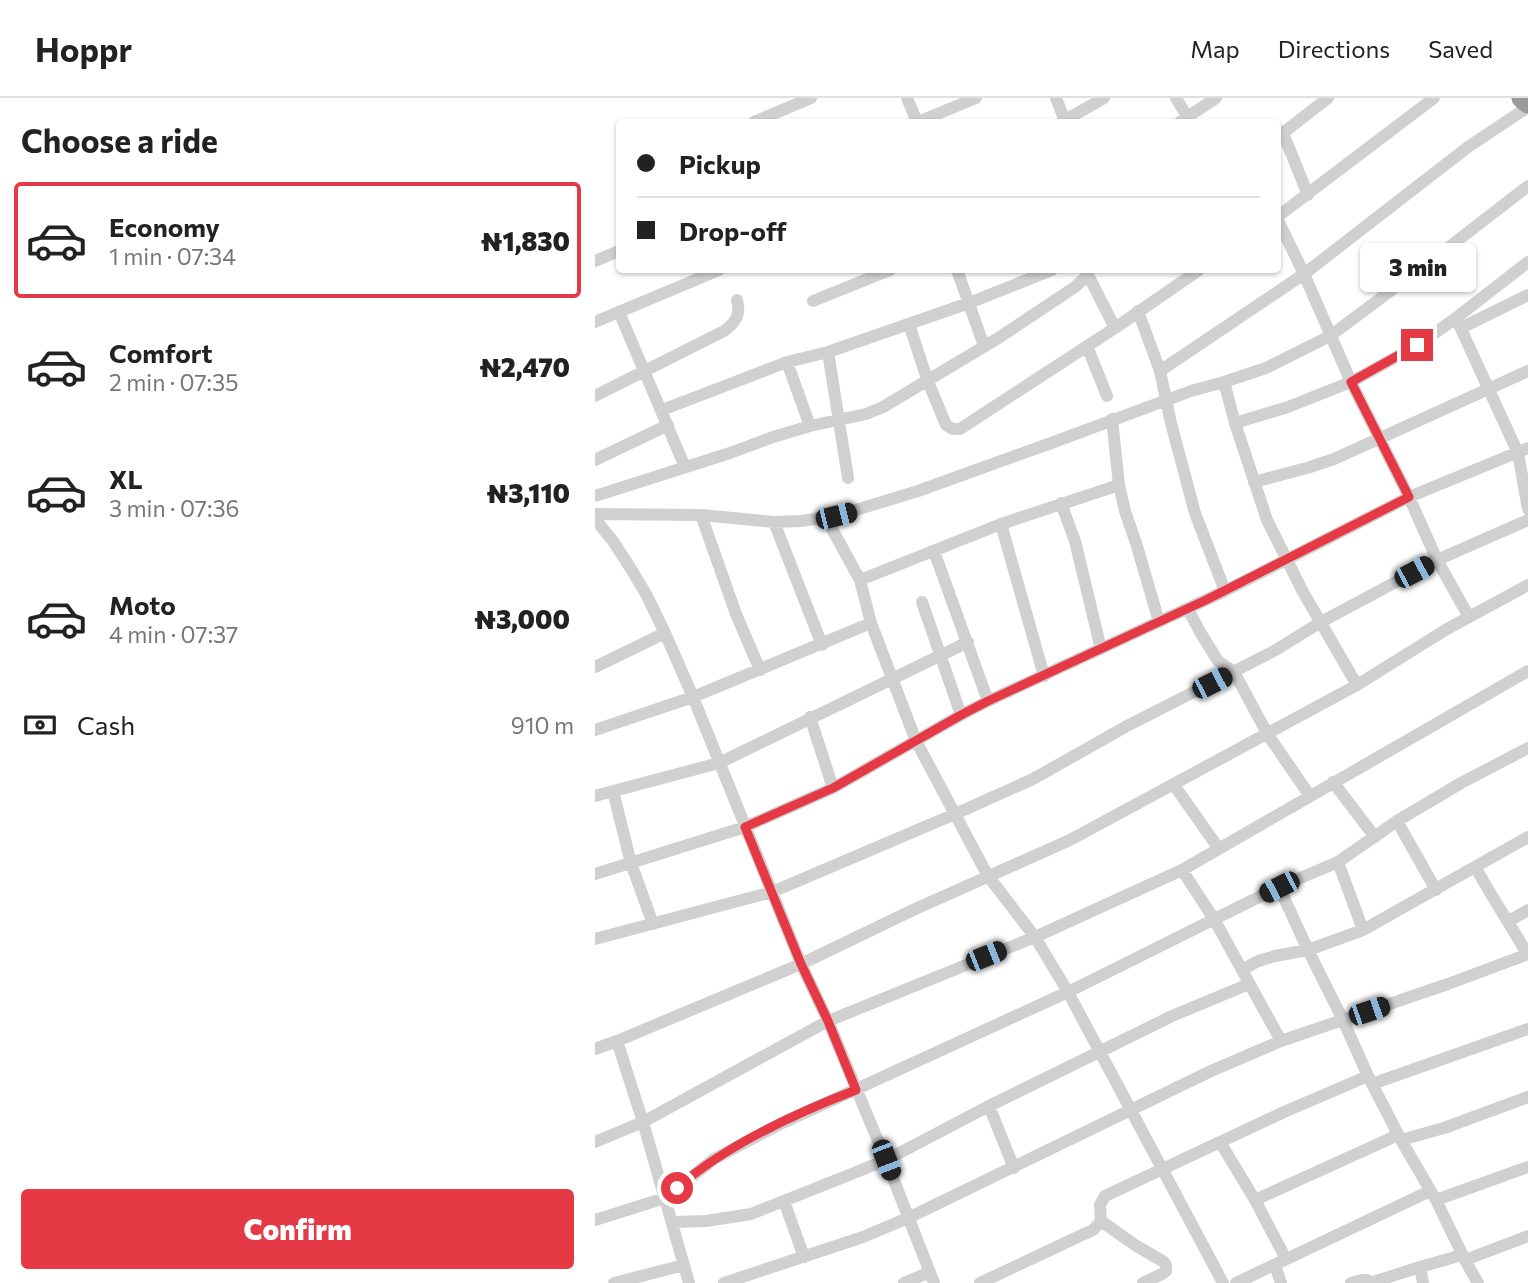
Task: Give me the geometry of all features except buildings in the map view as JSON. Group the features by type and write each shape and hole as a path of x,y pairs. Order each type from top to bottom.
{"highway":[{"path":"1522,98 1528,105"}],"street":[{"path":"761,119 811,98"},
{"path":"907,98 916,119"},
{"path":"924,119 976,98"},
{"path":"1056,98 1063,119"},
{"path":"1069,119 1104,98"},
{"path":"1176,98 1184,119"},
{"path":"1185,119 1216,98"},
{"path":"1281,134 1328,98"},
{"path":"1281,212 1308,195 1434,98"},
{"path":"1160,370 1304,274 1468,147 1528,105"},
{"path":"1281,137 1308,195"},
{"path":"595,517 701,515 774,522 826,518 918,491 1191,391 1266,368 1330,336 1528,186"},
{"path":"1281,218 1351,382 1437,559 1469,617"},
{"path":"595,261 616,252"},
{"path":"1459,323 1528,262"},
{"path":"595,322 712,273"},
{"path":"813,301 883,273"},
{"path":"958,273 984,346"},
{"path":"662,410 787,362 828,352 909,324 1044,273"},
{"path":"595,496 810,426 866,414 883,407 1076,287 1086,273"},
{"path":"1088,273 1115,328"},
{"path":"909,324 946,425 960,429 1195,273"},
{"path":"1235,422 1289,407 1351,382 1459,323 1528,295"},
{"path":"595,396 725,331 739,315 737,300"},
{"path":"1138,311 1160,370 1195,513 1225,591"},
{"path":"619,312 685,467"},
{"path":"1459,323 1489,388 1523,451 1528,509"},
{"path":"1087,346 1107,396"},
{"path":"828,352 848,478"},
{"path":"787,362 810,426"},
{"path":"1254,482 1334,459 1528,371"},
{"path":"1224,382 1267,520 1303,592 1357,685"},
{"path":"1112,419 1119,485 1125,511 1159,622"},
{"path":"595,460 669,425"},
{"path":"595,874 745,827 833,788 988,701 1188,609 1409,497 1523,451"},
{"path":"860,580 1001,524 1119,485"},
{"path":"1061,503 1075,541 1101,649"},
{"path":"701,515 736,614 760,670"},
{"path":"595,517 631,569 665,633 801,964 886,1160 932,1278 904,1283"},
{"path":"826,518 860,580 871,623 916,741 988,876 1035,937 1068,992 1223,1283"},
{"path":"595,939 772,892 1033,779 1127,726 1274,651 1321,622 1437,559 1528,520"},
{"path":"774,522 822,645"},
{"path":"1001,524 1044,676"},
{"path":"934,551 988,701"},
{"path":"595,1049 801,964 1070,840 1268,735 1357,685 1447,629 1528,585"},
{"path":"922,601 961,715"},
{"path":"1188,609 1218,661 1234,672 1268,735 1310,796"},
{"path":"595,730 693,697 871,623"},
{"path":"595,652 599,665 665,633"},
{"path":"595,796 719,763 968,642"},
{"path":"595,1142 643,1122 828,1021 1035,937 1182,870 1528,671"},
{"path":"810,718 833,788"},
{"path":"595,1220 665,1198 724,1153 778,1125 1068,992 1279,887 1338,862 1397,821 1528,748"},
{"path":"1333,782 1374,838"},
{"path":"1174,785 1219,849"},
{"path":"613,791 631,863 653,924"},
{"path":"1397,821 1436,890"},
{"path":"1242,970 1258,961 1308,950 1363,930 1528,837"},
{"path":"1338,862 1363,930"},
{"path":"724,1283 863,1237 908,1218 1211,1071 1281,1041 1528,954 1476,868"},
{"path":"1182,870 1214,919 1281,1041"},
{"path":"1279,887 1370,1080 1478,1283"},
{"path":"1509,921 1528,910"},
{"path":"672,1222 706,1221 751,1214 886,1160 1172,1016 1249,984"},
{"path":"979,1283 1093,1230 1101,1221 1100,1205 1105,1196 1284,1112 1370,1080 1528,1029"},
{"path":"617,1041 689,1283"},
{"path":"1255,1200 1400,1137 1444,1128 1528,1097"},
{"path":"989,1106 1014,1168"},
{"path":"1220,1142 1255,1200 1280,1262 1281,1283"},
{"path":"1236,1283 1433,1196 1528,1167"},
{"path":"784,1201 804,1257"},
{"path":"1101,1221 1164,1262 1166,1271 1143,1283"},
{"path":"1351,1283 1367,1280 1370,1283 1420,1267 1463,1258 1528,1236"},
{"path":"614,1283 684,1265"},
{"path":"1420,1267 1423,1283"}],"route":[{"path":"677,1188 714,1159 744,1142 856,1090 745,827 833,788 988,701 1206,600 1409,497 1351,382 1417,345"}]}
